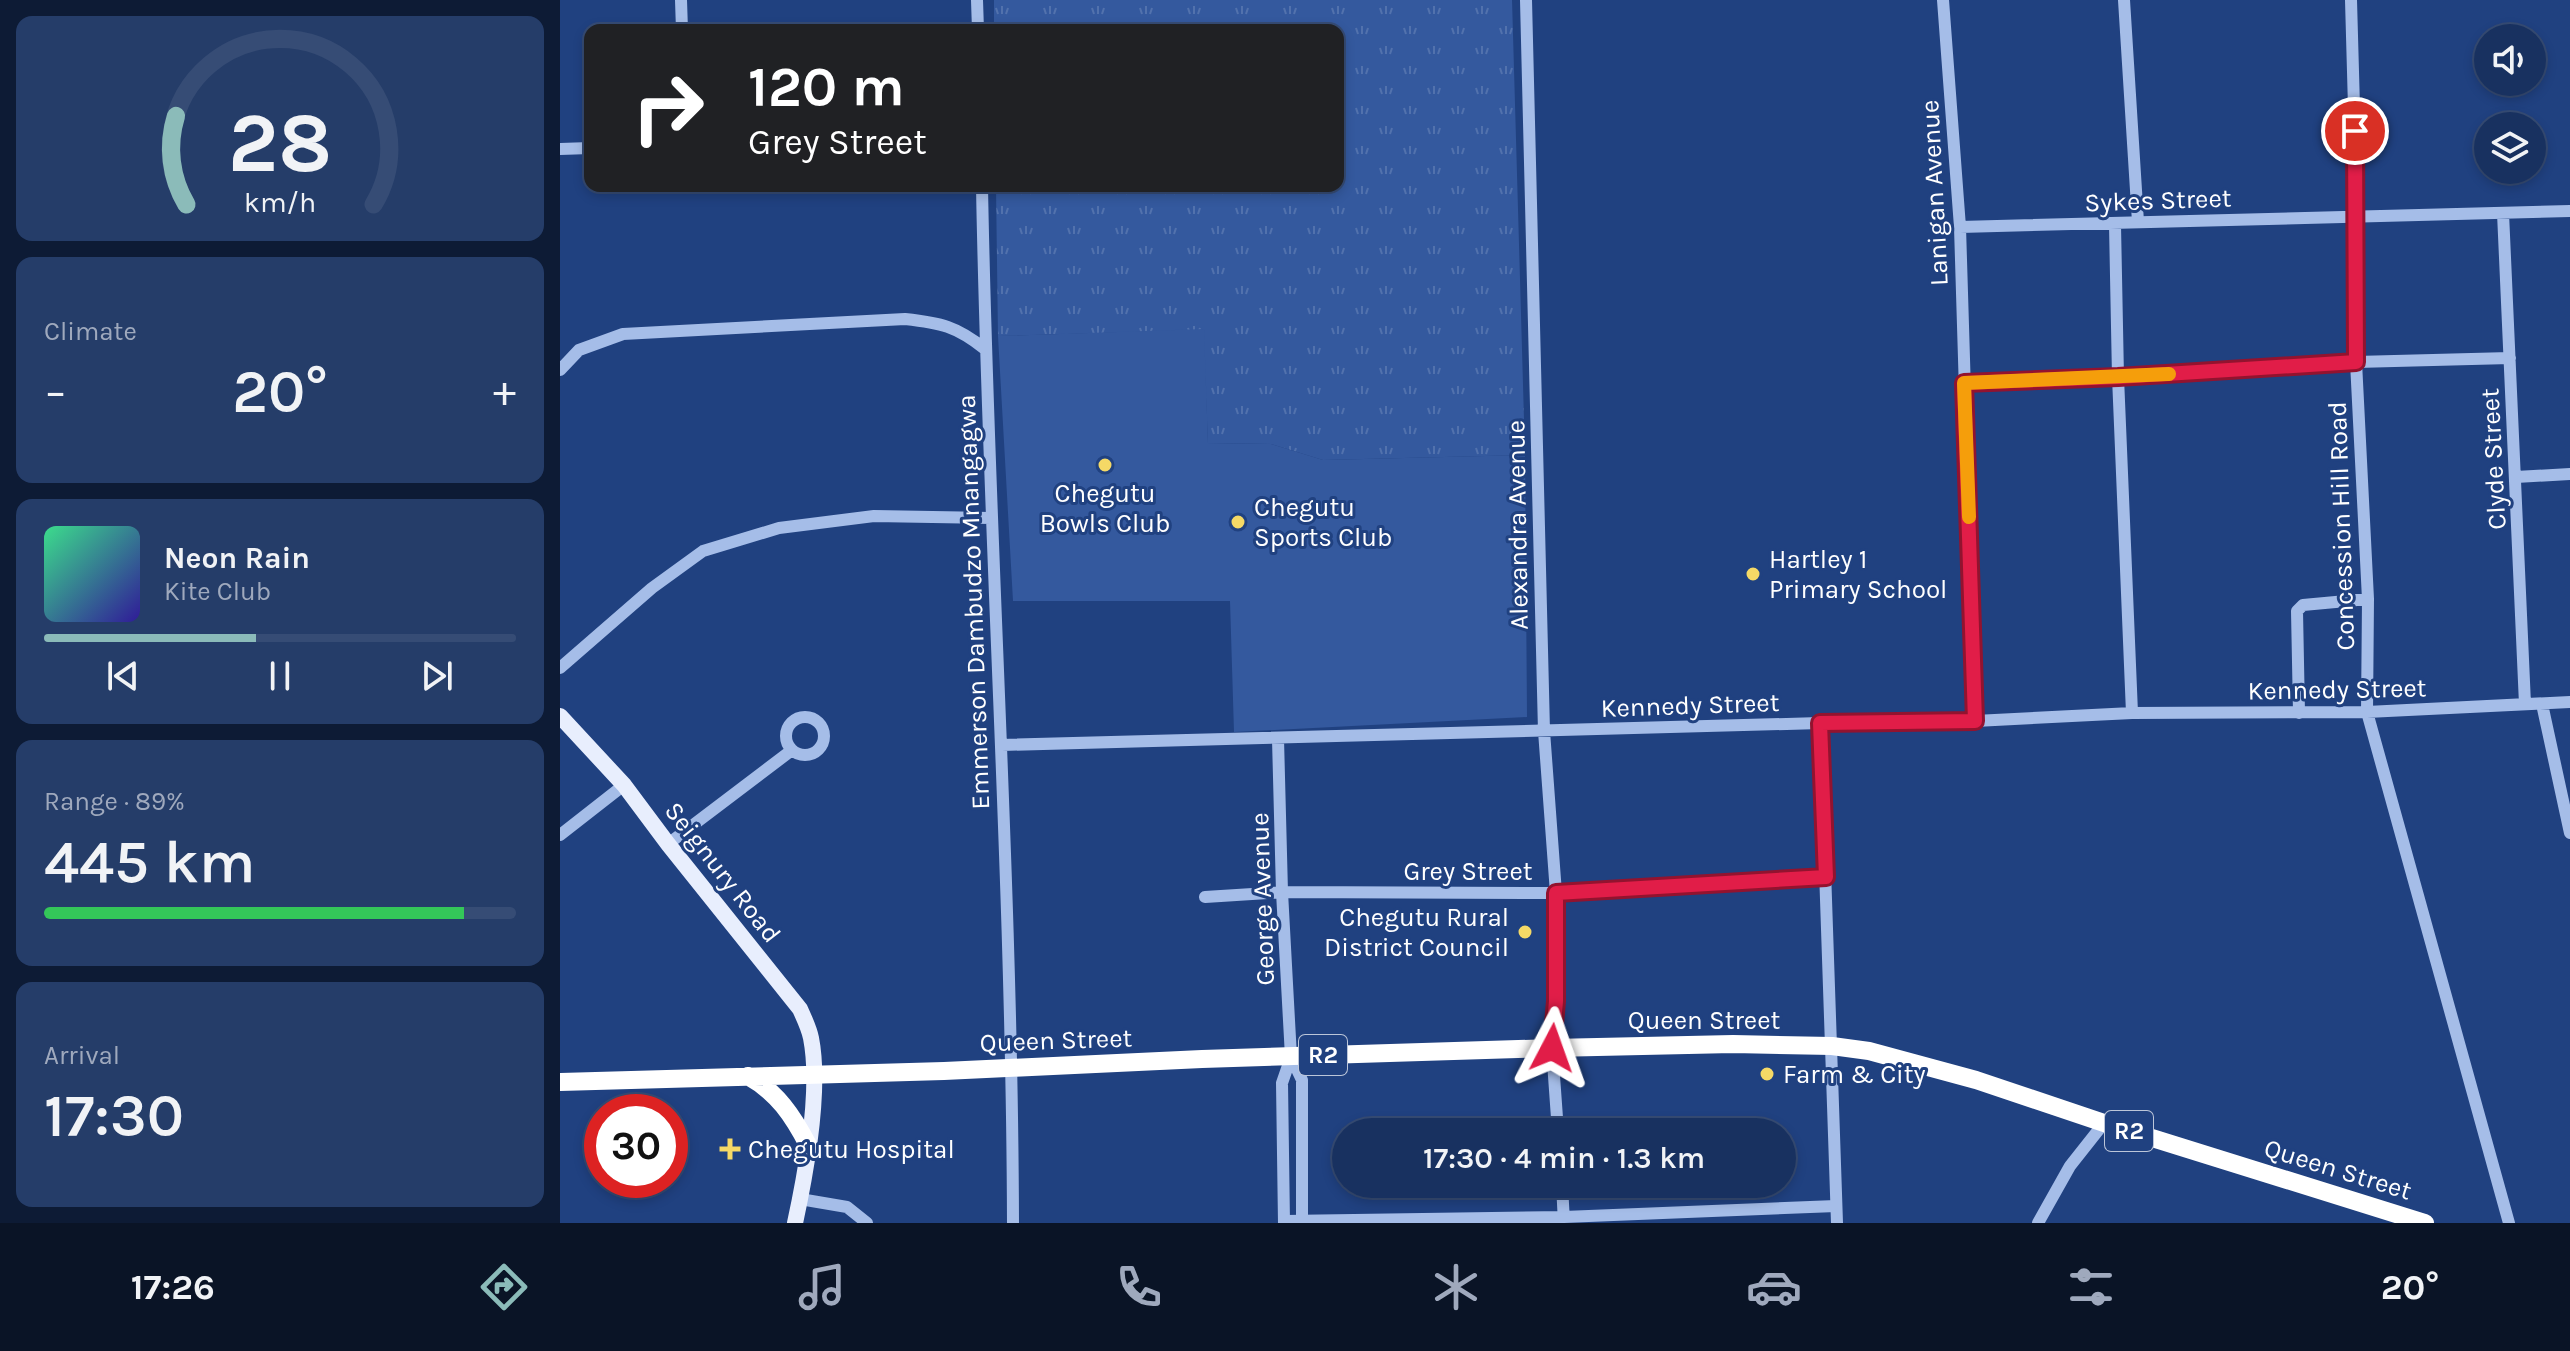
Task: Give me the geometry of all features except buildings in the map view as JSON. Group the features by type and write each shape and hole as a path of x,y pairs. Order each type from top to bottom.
{"highway":[{"name":"Queen Street","path":"814,1075 1552,1048 1733,1044 1832,1046 1869,1051 1976,1080 2425,1223"},
{"name":"R2","path":"560,1082 814,1075"},
{"path":"748,1076 761,1083 785,1106 808,1145"}],"main road":[{"name":"Seignury Road","path":"560,716 624,785 800,1009 811,1037 814,1075 808,1145 795,1223"}],"street":[{"path":"681,0 682,24"},
{"path":"977,0 978,24"},
{"name":"Alexandra Avenue","path":"1526,0 1544,731 1556,893 1556,1001 1552,1048 1557,1118"},
{"name":"Lanigan Avenue","path":"1943,0 1960,227 1975,721"},
{"path":"2124,0 2138,222"},
{"name":"Concession Hill Road","path":"2351,0 2357,215 2356,362 2368,599 2367,712 2509,1223"},
{"path":"560,149 584,148"},
{"name":"Emmerson Dambudzo Mnangagwa","path":"982,192 985,349 1013,1068 1013,1223"},
{"name":"Sykes Street","path":"1960,227 2570,211"},
{"name":"Clyde Street","path":"2503,213 2525,704"},
{"path":"2115,225 2132,713"},
{"path":"560,370 579,350 623,334 905,319 940,322 967,335 985,349"},
{"path":"1964,383 2356,362 2510,358"},
{"path":"2516,477 2570,474"},
{"path":"560,668 652,588 703,551 779,528 874,516 991,518"},
{"path":"2299,713 2297,611 2303,605 2368,599"},
{"name":"Kennedy Street","path":"1002,745 1975,721 2132,713 2367,712 2570,702"},
{"path":"2542,704 2570,833"},
{"path":"1820,723 1837,1223"},
{"name":"George Avenue","path":"1278,739 1291,1057 1282,1083 1284,1222"},
{"path":"668,844 792,750"},
{"path":"560,835 624,785"},
{"name":"Grey Street","path":"1205,897 1282,892 1556,893 1826,877"},
{"name":"George Avenue","path":"1291,1057 1302,1080 1303,1221"},
{"path":"2038,1223 2070,1166 2104,1123"},
{"path":"1563,1198 1564,1220"},
{"path":"800,1199 847,1207 867,1223"},
{"path":"1284,1222 1564,1220 1836,1206"}],"green space":[{"path":"994,0 1512,0 1525,455 1323,460 1271,444 1208,443 1203,330 998,336 996,192 1344,192 1344,24 994,24"},
{"name":"Chegutu Sports Club","path":"1204,329 1208,443 1271,444 1323,460 1525,455 1527,717 1234,732 1230,601 1013,601 998,336"}],"slow traffic":[{"path":"1969,517 1964,383 2169,374"}],"place":[{"name":"Chegutu Bowls Club","path":"1105,465"},
{"name":"Chegutu Sports Club","path":"1238,522"},
{"name":"Hartley 1 Primary School","path":"1753,574"},
{"name":"Chegutu Rural District Council","path":"1525,932"},
{"name":"Farm & City","path":"1767,1074"},
{"name":"Chegutu Hospital","path":"730,1149"}],"route":[{"path":"1552,1048 1556,1001 1556,893 1826,877 1820,723 1975,721 1964,383 2356,362 2355,131"}]}
